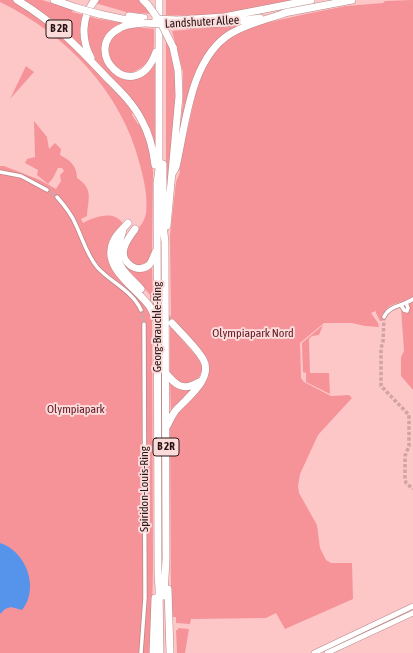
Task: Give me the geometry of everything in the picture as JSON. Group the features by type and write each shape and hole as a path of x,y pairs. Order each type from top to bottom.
{"highway":[{"name":"B 2R","path":"17,0 66,34 125,96 142,119 150,136 157,183"},
{"name":"Landshuter Allee","path":"54,0 100,12 144,21 178,23 225,23 352,0"},
{"name":"Landshuter Allee","path":"68,0 78,6"},
{"path":"95,0 86,16 84,32 87,50 95,65"},
{"name":"B 2R","path":"143,0 161,23 173,47 179,79 178,112 165,242"},
{"name":"Georg-Brauchle-Ring","path":"158,0 159,169 157,183 157,322 158,574 160,588 160,653"},
{"name":"Georg-Brauchle-Ring","path":"163,0 163,225 165,242 166,430 166,573 164,587 164,653"},
{"name":"Landshuter Allee","path":"178,23 236,16 311,0"},
{"path":"172,174 176,167 196,81 202,65 210,53 224,38 236,30 288,12"},
{"path":"144,21 123,27 112,34 107,42 105,52 109,65 120,74 131,76 137,75 142,73 150,66 158,46"},
{"path":"150,300 120,265 116,253 126,225 112,242 110,251 111,260 118,272 150,306 157,322"},
{"path":"119,243 135,229 125,244 123,256 129,265 137,268 146,267 150,263 157,247"},
{"path":"166,430 172,416 198,386 205,374 206,369 203,358 172,323"},
{"path":"165,372 172,381 180,386 193,386 201,381"},
{"path":"166,573 168,587 170,653"},
{"path":"153,653 155,595 158,574"}],"main road":[{"path":"314,653 413,606"},
{"path":"327,653 413,613"}],"street":[{"path":"0,172 20,176 47,190"},
{"path":"57,197 76,224 86,250 97,268 131,296 141,310"},
{"path":"384,317 386,312 413,299"},
{"name":"Spiridon-Louis-Ring","path":"141,653 145,598 144,324"}],"green space":[{"path":"0,0 12,0 40,17 93,66 133,110 132,115 138,124 142,124 151,151 153,172 152,255 146,264 135,266 124,256 129,241 145,217 146,195 140,165 132,138 120,113 88,68 69,48 24,15 0,2"},
{"path":"21,0 42,0 73,10 72,12 84,15 85,51"},
{"path":"97,0 140,0 153,14 126,12 95,3"},
{"path":"166,0 295,0 231,12 183,16 166,15"},
{"name":"Olympiapark Nord","path":"413,0 413,296 389,306 383,314 382,321 380,321 376,311 371,313 379,327 352,323 324,323 300,343 301,378 304,382 331,396 349,395 352,398 318,435 300,474 298,486 299,493 317,525 320,548 326,560 331,563 352,563 353,599 285,629 276,613 266,618 191,619 190,624 176,623 176,617 173,617 171,603 170,425 173,419 208,375 209,367 209,363 201,350 173,320 171,320 170,236 176,182 180,172 179,168 198,83 212,54 231,36 257,25 346,6 383,3 385,1"},
{"path":"88,16 125,23 112,31 105,58 131,77 156,57 156,150 134,103 92,55 87,39"},
{"path":"245,24 204,59 177,156 183,103 183,72 172,31"},
{"path":"134,27 154,29 154,47 149,61 139,69 129,73 121,71 114,65 110,57 109,47 112,38 120,31"},
{"path":"166,37 174,59 177,92 166,216"},
{"path":"26,66 34,72 10,99"},
{"name":"Olympiapark","path":"34,121 47,137 49,149 55,143 61,149 60,155 72,164 76,170 77,178 86,186 88,190 89,199 87,216 81,219 83,223 108,215 118,218 122,222 122,226 109,245 152,317 153,567 150,653 0,653 0,166 4,166 40,180 56,189 61,181 60,175 64,171 62,168 58,168 48,184 37,175 38,170 25,163 27,159 35,157"},
{"path":"123,243 126,265 152,265 153,307 150,304 150,295 121,261"},
{"path":"413,300 413,390 401,376 401,357 404,351 401,308"},
{"path":"323,325 319,335 312,336 309,339 310,373 329,373 330,394 306,382 306,373 303,372 302,343"},
{"path":"170,328 172,328 200,360 203,369 197,381 185,385 173,378 170,373"},
{"path":"170,383 193,388 171,413"},
{"path":"178,628 189,629 185,653 177,653 176,630 178,630"}],"water":[{"path":"0,543 9,547 23,562 28,571 30,591 22,610 11,607 5,609 0,614"}],"tunnel":[{"path":"47,190 57,197"},
{"path":"150,300 172,323"},
{"path":"141,310 144,324"},
{"path":"384,317 383,342 381,348 381,386 409,415 409,446 405,456 405,479 406,483 413,489"}]}
